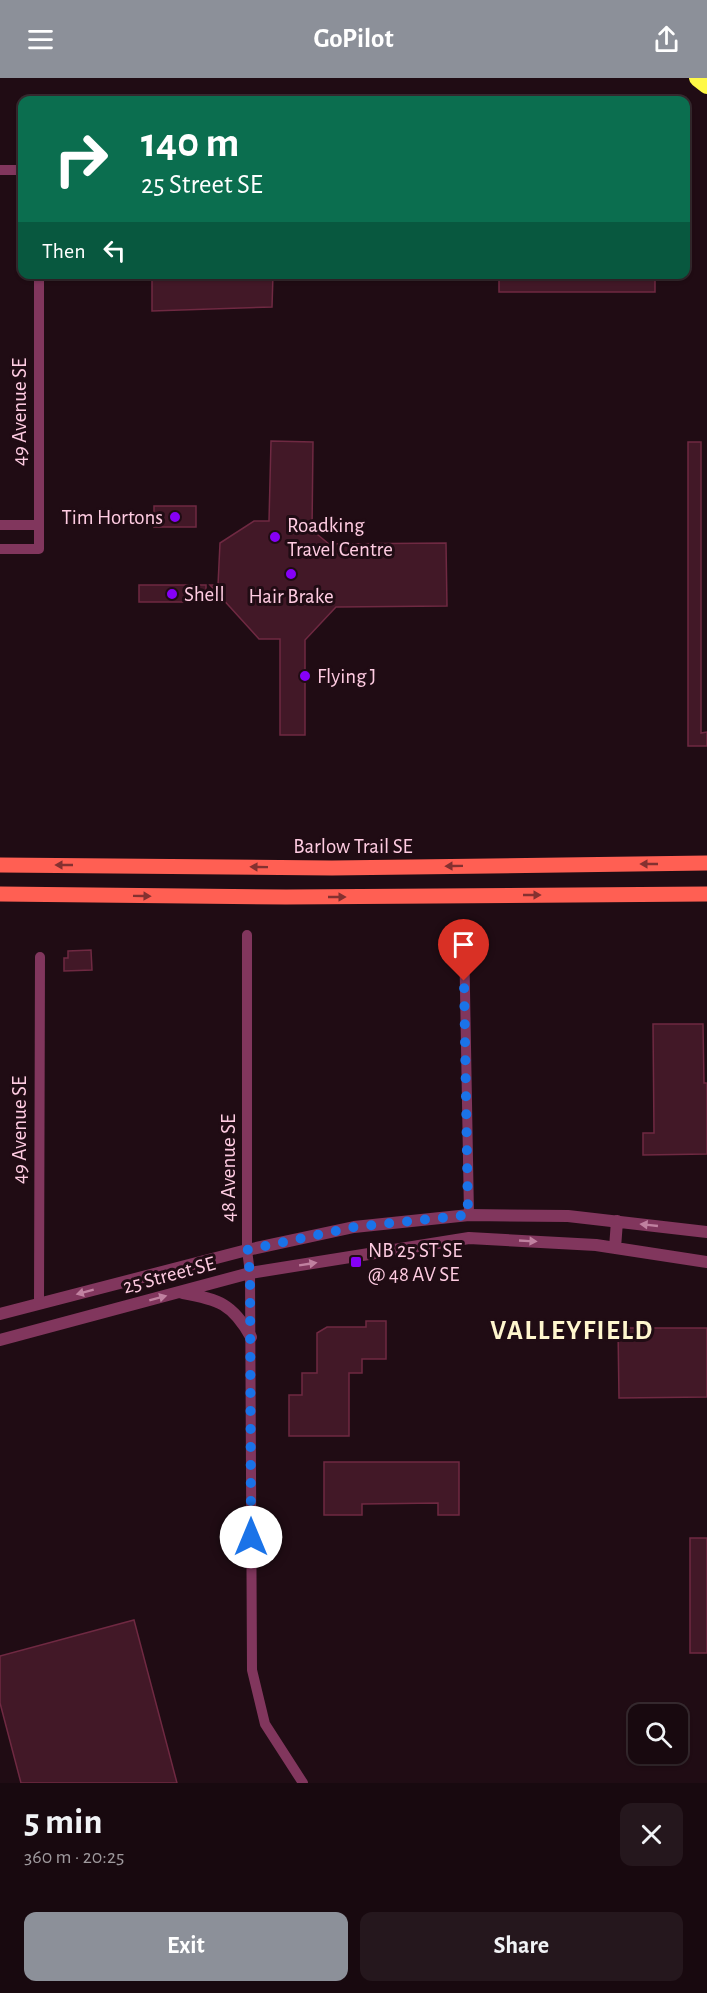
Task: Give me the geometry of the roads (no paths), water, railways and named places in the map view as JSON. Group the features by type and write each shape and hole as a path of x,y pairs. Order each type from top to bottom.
{"highway":[{"path":"698,78 707,84"}],"main road":[{"name":"Barlow Trail SE","path":"0,865 332,868 707,863"},
{"path":"0,894 286,897 707,894"}],"street":[{"path":"0,170 18,170"},
{"name":"49 Avenue SE","path":"0,549 39,549 39,279"},
{"path":"0,525 39,525"},
{"path":"464,934 468,1215"},
{"name":"48 Avenue SE","path":"247,935 247,1250 250,1273 252,1670 265,1724 303,1783"},
{"name":"49 Avenue SE","path":"39,1304 40,957"},
{"name":"25 Street SE","path":"0,1314 247,1250 354,1227 468,1215 568,1216 707,1232"},
{"path":"615,1248 617,1221"},
{"name":"25 Street SE","path":"0,1341 250,1273 470,1238 596,1245 707,1262"},
{"path":"179,1292 216,1300 227,1305 244,1324 250,1337"}],"place":[{"name":"Tim Hortons","path":"175,517"},
{"name":"Roadking Travel Centre","path":"275,537"},
{"name":"Hair Brake","path":"291,574"},
{"name":"Shell","path":"172,594"},
{"name":"Flying J","path":"305,676"},
{"name":"NB 25 ST SE @ 48 AV SE","path":"356,1262"}],"district":[{"name":"VALLEYFIELD","path":"572,1330"}]}
